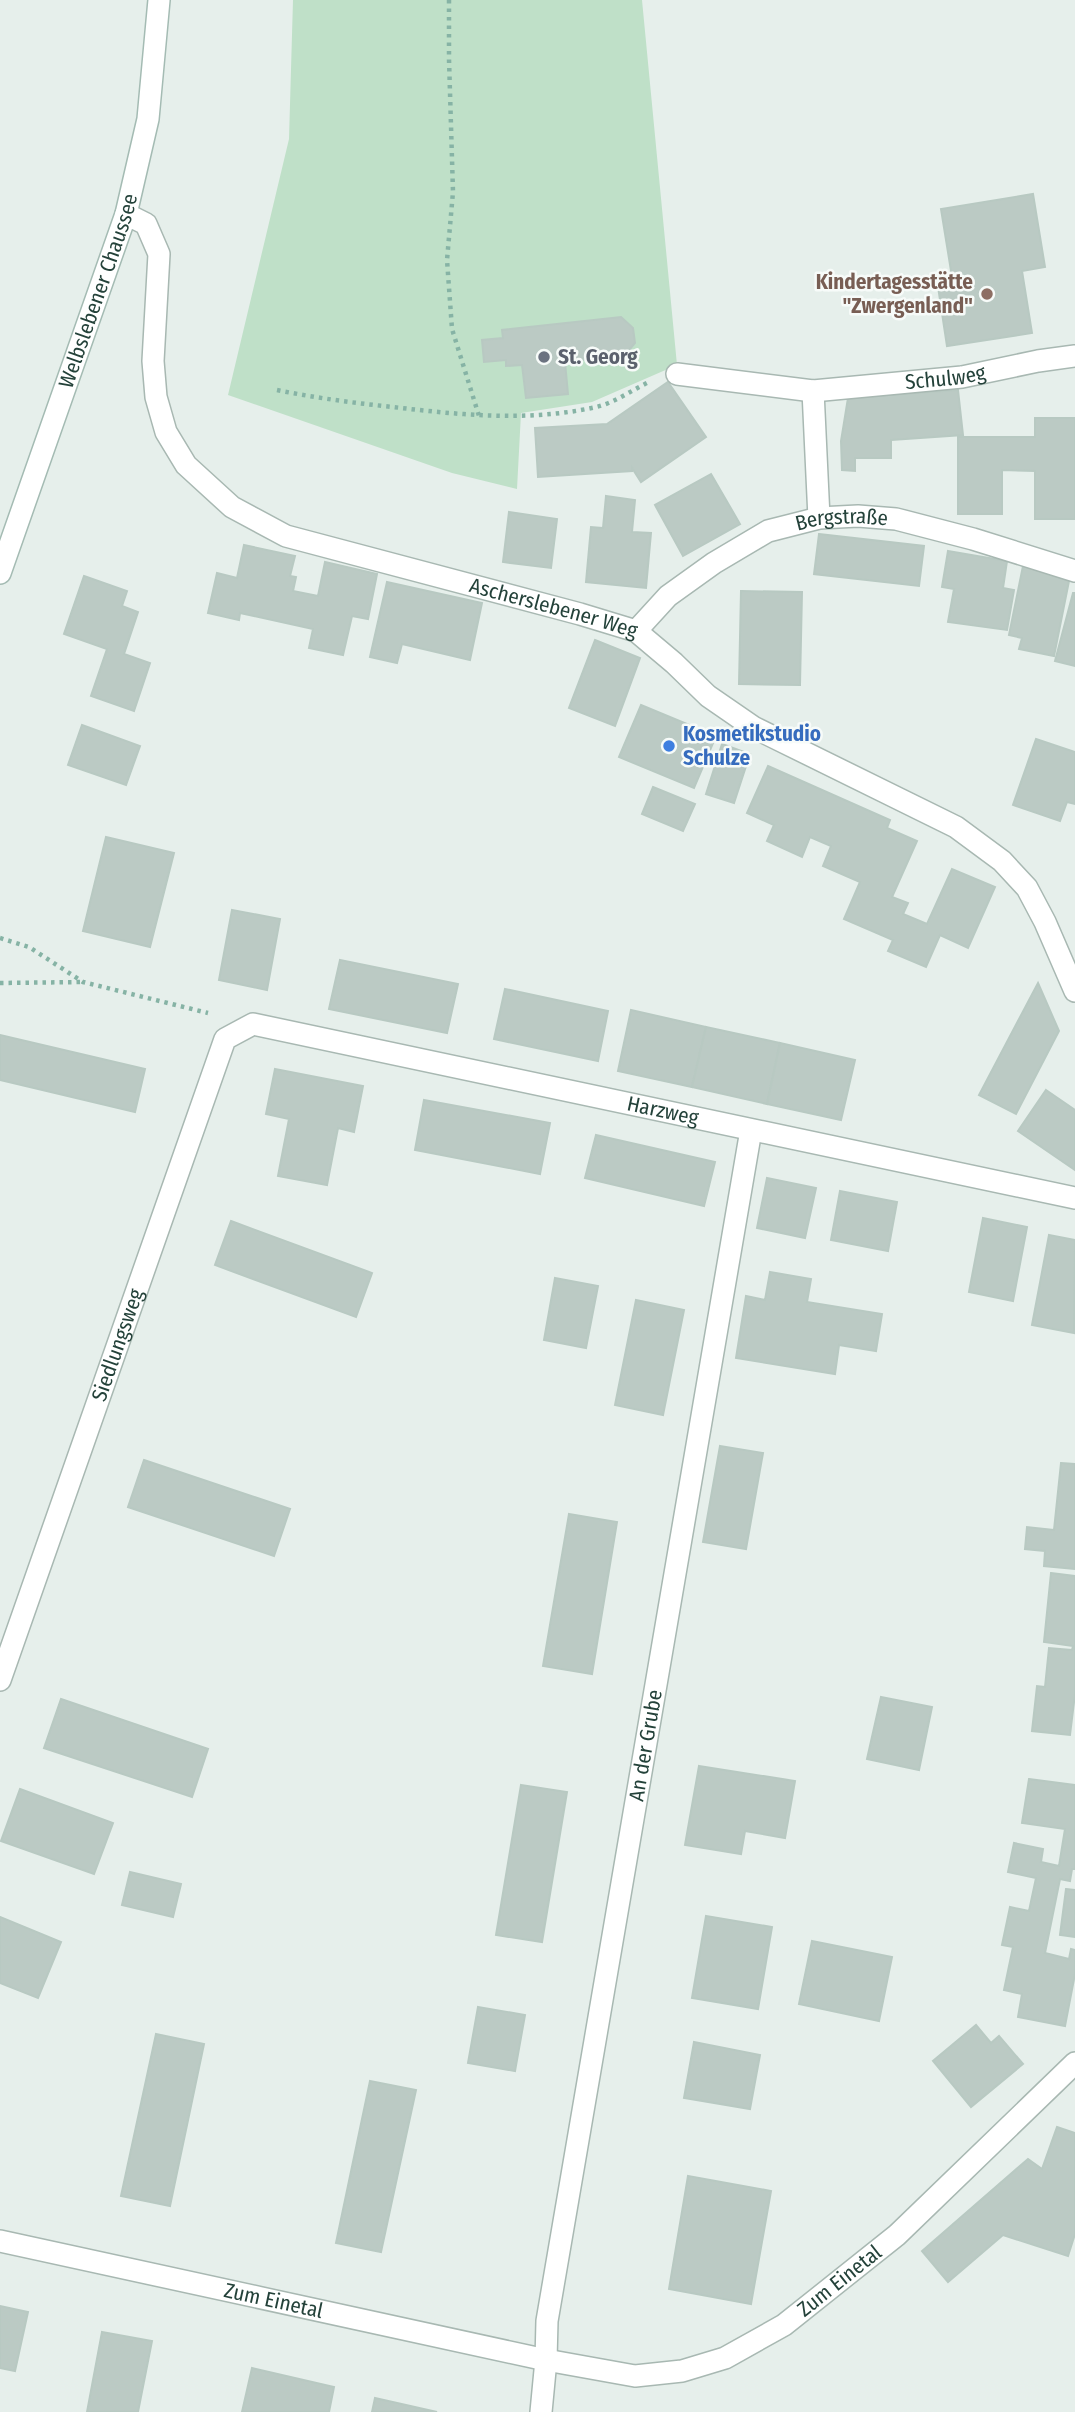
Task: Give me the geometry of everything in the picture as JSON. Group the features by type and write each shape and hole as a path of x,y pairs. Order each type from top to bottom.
{"street":[{"name":"Welbslebener Chaussee","path":"0,573 126,214 148,119 159,0"},
{"name":"Ascherslebener Weg","path":"126,214 146,224 159,254 153,361 156,397 166,432 186,465 232,507 286,536 636,631 708,696 753,727 956,827 1002,862 1027,888 1075,991"},
{"name":"Schulweg","path":"677,374 813,391 962,377 1075,356"},
{"path":"813,391 819,518"},
{"name":"Bergstraße","path":"636,631 668,596 714,563 768,531 819,518 858,516 896,519 973,539 1075,571"},
{"name":"Harzweg","path":"253,1024 1075,1198"},
{"name":"Siedlungsweg","path":"0,1680 225,1039 253,1024"},
{"name":"An der Grube","path":"546,2360 547,2321 751,1130"},
{"name":"Zum Einetal","path":"0,2241 546,2360 635,2376 682,2371 725,2358 784,2325 897,2235 1075,2063"},
{"path":"541,2412 546,2360"}],"path":[{"path":"449,0 453,192 447,260 452,329 479,416"},
{"path":"277,390 319,399 479,416 535,415 598,407 659,378 677,374"},
{"path":"0,939 29,947 83,982"},
{"path":"0,983 83,982 253,1024"}],"green space":[{"path":"293,0 642,0 677,365 592,402 521,413 517,489 452,473 228,395 289,139"}],"building":[{"path":"1033,194 1045,267 1022,271 1032,333 947,346 937,280 952,277 941,209"},
{"name":"St. Georg","path":"621,317 633,328 635,343 625,355 565,362 568,394 526,398 522,365 506,366 506,360 484,362 482,340 503,338 502,330"},
{"path":"668,382 706,437 641,482 632,468 632,471 538,477 535,428 607,424"},
{"path":"958,390 963,435 891,440 891,458 855,458 855,471 842,470 841,441 848,398"},
{"path":"1035,418 1075,418 1075,519 1035,519 1035,471 1002,470 1002,514 958,514 958,437 1035,437"},
{"path":"711,474 740,524 683,556 655,505"},
{"path":"606,496 635,500 632,532 651,533 646,588 586,582 591,527 603,528"},
{"path":"509,512 557,519 551,568 503,562"},
{"path":"819,534 924,546 919,586 814,574"},
{"path":"244,545 295,556 290,576 296,577 293,591 318,596 325,562 377,574 368,619 352,616 343,655 309,648 313,629 240,613 239,620 208,613 217,573 237,578"},
{"path":"948,551 1007,561 1003,588 1014,590 1007,630 948,622 954,589 942,587"},
{"path":"1023,566 1070,576 1054,656 1019,649 1022,638 1009,635"},
{"path":"84,576 127,591 122,606 138,612 124,654 150,663 134,711 91,696 107,649 64,634"},
{"path":"387,582 482,603 470,660 402,644 397,663 370,657"},
{"path":"741,591 802,592 800,685 739,684"},
{"path":"1075,593 1075,666 1055,661"},
{"path":"595,640 640,658 615,726 569,708"},
{"path":"641,705 716,736 694,788 619,757"},
{"path":"82,725 140,746 126,785 68,765"},
{"path":"1036,739 1075,752 1075,804 1067,802 1060,821 1013,805"},
{"path":"722,744 750,754 734,803 706,794"},
{"path":"768,766 890,820 887,828 917,841 892,897 908,903 903,914 927,924 952,869 995,887 968,948 940,935 926,967 888,951 893,940 844,919 860,882 823,866 831,846 810,837 802,857 767,841 774,825 747,813"},
{"path":"653,787 695,804 683,831 642,814"},
{"path":"106,837 174,853 150,947 83,931"},
{"path":"232,910 280,919 267,990 219,980"},
{"path":"340,960 458,984 447,1033 329,1009"},
{"path":"1038,983 1059,1031 1016,1114 979,1095"},
{"path":"505,989 608,1011 598,1061 494,1039"},
{"path":"631,1010 706,1027 692,1087 618,1071"},
{"path":"706,1027 780,1043 767,1104 692,1087"},
{"path":"0,1035 145,1069 135,1112 0,1080"},
{"path":"780,1043 855,1060 841,1120 767,1104"},
{"path":"275,1069 363,1086 354,1132 338,1128 327,1185 278,1176 289,1119 266,1114"},
{"path":"1046,1090 1075,1110 1075,1170 1018,1131"},
{"path":"424,1100 550,1123 540,1174 415,1150"},
{"path":"596,1135 715,1162 704,1206 585,1178"},
{"path":"767,1178 816,1188 805,1238 757,1228"},
{"path":"840,1191 897,1202 888,1251 831,1240"},
{"path":"983,1218 1027,1227 1013,1301 969,1292"},
{"path":"231,1221 372,1273 356,1317 215,1265"},
{"path":"1049,1235 1075,1240 1074,1333 1032,1325"},
{"path":"770,1272 811,1279 807,1302 882,1314 876,1351 839,1345 835,1374 736,1358 746,1296 765,1300"},
{"path":"555,1278 598,1286 586,1348 544,1340"},
{"path":"636,1300 684,1310 663,1415 615,1405"},
{"path":"720,1446 763,1453 746,1549 703,1542"},
{"path":"144,1460 290,1509 274,1556 128,1507"},
{"path":"1061,1463 1075,1464 1075,1569 1044,1566 1045,1551 1025,1549 1027,1527 1054,1530"},
{"path":"569,1514 617,1522 592,1674 543,1666"},
{"path":"1051,1573 1075,1576 1075,1694 1070,1735 1032,1731 1037,1686 1045,1687 1049,1648 1072,1650 1073,1646 1044,1642"},
{"path":"881,1697 932,1707 919,1770 867,1759"},
{"path":"61,1699 208,1749 192,1797 44,1748"},
{"path":"699,1766 795,1781 785,1838 745,1831 741,1854 685,1845"},
{"path":"1029,1779 1075,1785 1075,1869 1072,1869 1070,1881 1060,1879 1045,1953 1069,1959 1071,1949 1075,1950 1075,1974 1065,2026 1018,2017 1022,1994 1004,1990 1013,1947 1002,1945 1010,1907 1029,1911 1036,1878 1008,1872 1014,1843 1043,1849 1041,1862 1059,1866 1065,1829 1022,1823"},
{"path":"521,1785 567,1792 542,1942 496,1935"},
{"path":"20,1789 113,1823 94,1874 1,1841"},
{"path":"130,1872 181,1884 173,1917 122,1905"},
{"path":"1066,1889 1075,1890 1075,1937 1060,1935"},
{"path":"706,1916 772,1927 758,2009 692,1998"},
{"path":"0,1917 61,1942 38,1998 0,1983"},
{"path":"812,1941 892,1957 879,2021 799,2004"},
{"path":"478,2007 525,2015 515,2071 468,2063"},
{"path":"976,2025 991,2043 999,2036 1023,2064 971,2107 933,2061"},
{"path":"156,2034 204,2044 170,2206 121,2196"},
{"path":"694,2042 760,2055 750,2109 684,2098"},
{"path":"370,2081 416,2090 381,2252 336,2243"},
{"path":"1057,2127 1075,2133 1075,2234 1068,2256 1003,2235 948,2282 922,2251 1028,2159 1042,2169"},
{"path":"688,2176 771,2191 751,2304 669,2289"},
{"path":"0,2306 28,2312 15,2371 0,2368"},
{"path":"102,2332 152,2341 138,2412 87,2412"},
{"path":"252,2368 334,2387 329,2412 242,2412"},
{"path":"375,2398 437,2412 372,2412"}],"place":[{"name":"Kindertagesstätte \"Zwergenland\"","path":"987,294"},
{"name":"St. Georg","path":"544,357"},
{"name":"Kosmetikstudio Schulze","path":"669,746"}]}
